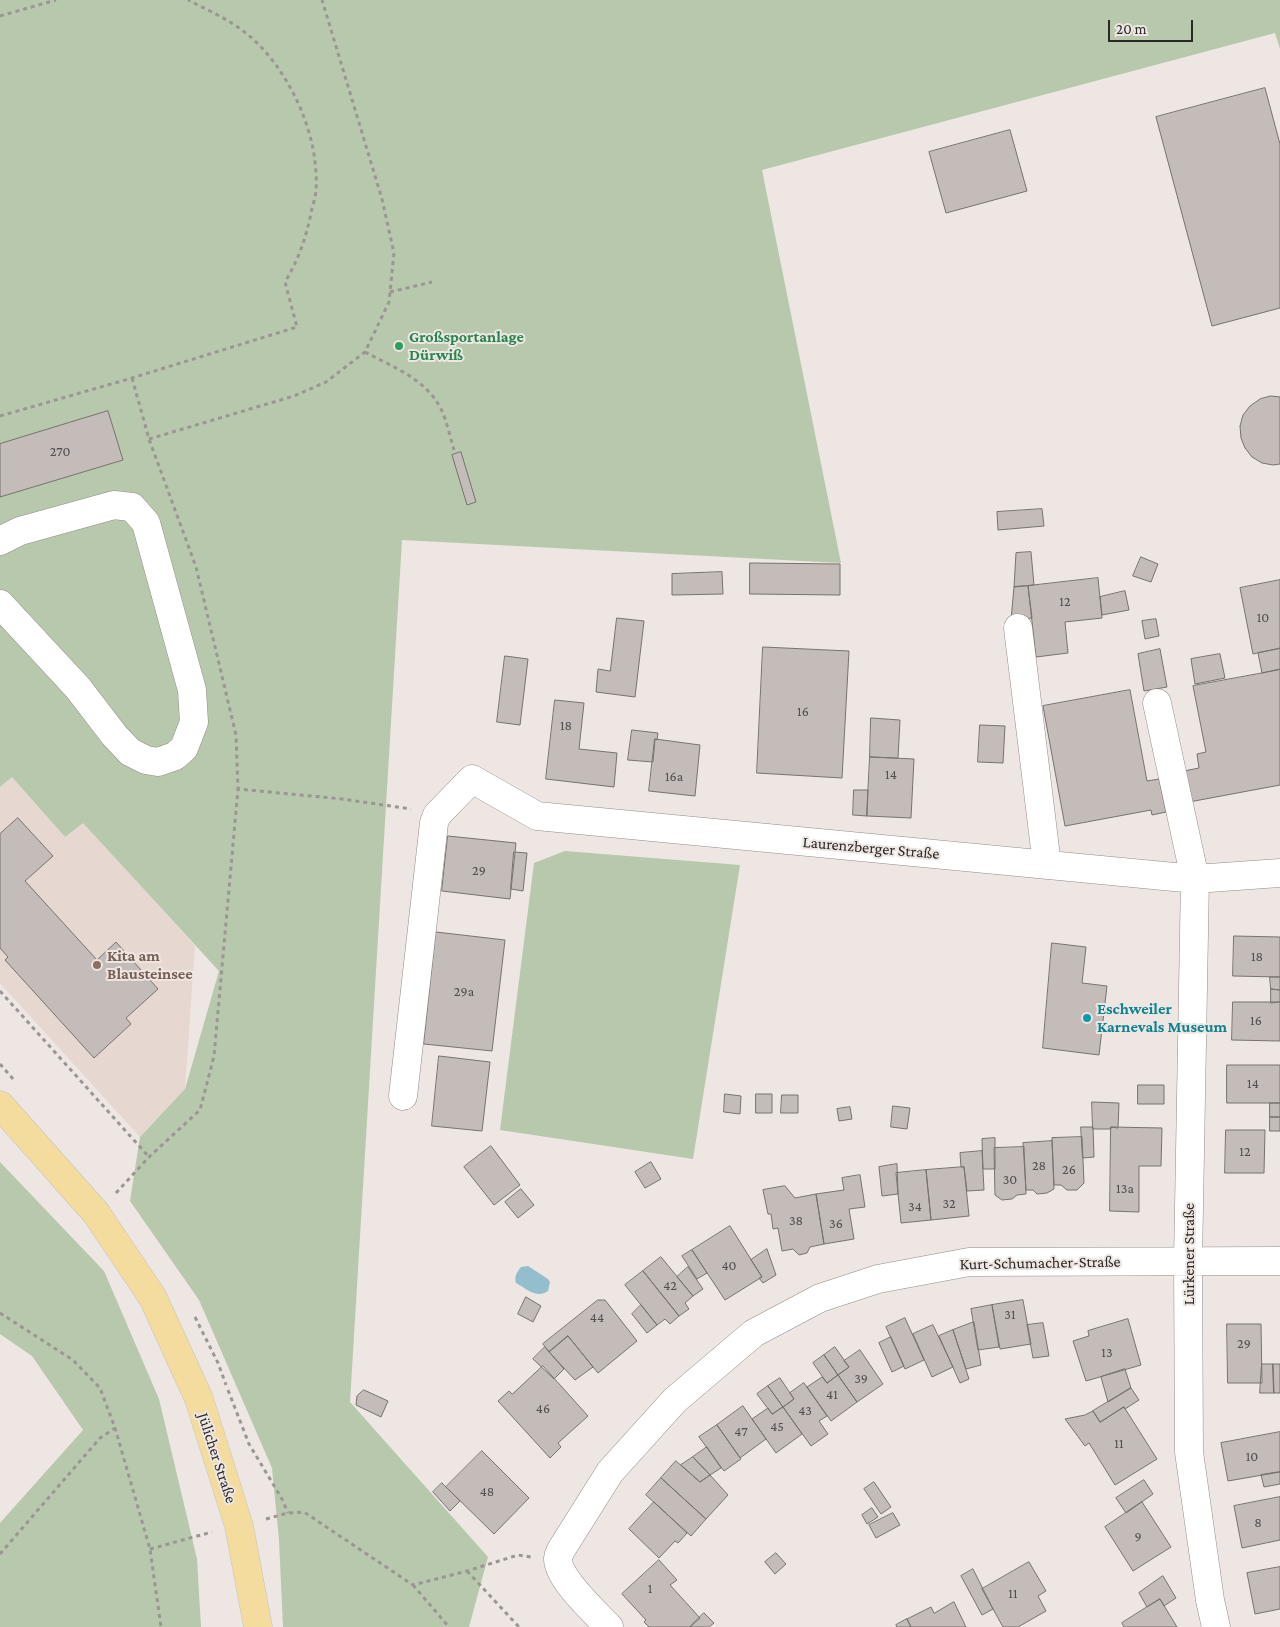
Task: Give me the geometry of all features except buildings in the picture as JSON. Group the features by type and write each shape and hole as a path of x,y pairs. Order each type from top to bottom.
{"main road":[{"name":"Jülicher Straße","path":"0,1105 96,1213 157,1306 199,1399 239,1526 258,1627"}],"street":[{"path":"0,540 20,531 114,504 132,507 146,523 192,690 194,722 184,748 175,756 158,762 146,760 130,752 114,736 78,688 0,604"},
{"path":"1018,628 1047,865"},
{"name":"Lürkener Straße","path":"1157,703 1195,880 1188,1261 1188,1452 1210,1600 1216,1627"},
{"name":"Laurenzberger Straße","path":"437,815 472,779 537,816 1195,880 1280,872"},
{"path":"403,1096 434,823 437,815"},
{"name":"Kurt-Schumacher-Straße","path":"558,1558 561,1550 610,1472 675,1400 754,1333 820,1298 878,1279 969,1262 1280,1261"},
{"path":"558,1558 561,1571 570,1584 608,1627"}],"path":[{"path":"0,16 56,0"},
{"path":"0,416 297,327 285,282 295,266 307,233 316,189 313,143 301,110 281,71 260,46 230,21 188,0"},
{"path":"149,439 294,396 326,382 365,352 389,302 394,253 384,208 322,0"},
{"path":"390,292 432,282"},
{"path":"365,352 409,375 430,392 442,410 454,450"},
{"path":"96,1213 149,1157 200,1110 214,1056 238,789 236,735 196,567 149,439 132,378"},
{"path":"238,789 342,799 414,809 437,815"},
{"path":"0,991 149,1157"},
{"path":"0,1313 73,1360 100,1388 115,1428 150,1549 161,1627"},
{"path":"0,1554 100,1438 115,1428"},
{"path":"150,1549 288,1513 304,1512 413,1585 449,1627"},
{"path":"413,1585 467,1572 518,1555 558,1558"},
{"path":"467,1572 519,1627"}],"shaded area":[{"name":"Kita am Blausteinsee","path":"12,777 65,837 83,822 195,946 185,1089 140,1137 0,983 0,787"}],"green space":[{"name":"Großsportanlage Dürwiß","path":"0,0 1280,0 1280,49 1275,33 762,170 841,563 402,540 350,1402 488,1557 469,1627 283,1627 279,1540 272,1468 199,1300 130,1201 140,1137 185,1089 219,971 83,823 65,837 12,777 0,787"},
{"path":"565,851 740,865 693,1159 500,1130 534,863"},
{"path":"0,1162 104,1271 159,1399 197,1559 201,1627 0,1627 0,1523 83,1430 32,1356 0,1334"}],"water":[{"path":"528,1266 548,1279 550,1282 548,1291 536,1294 516,1283 518,1271 521,1267"}],"place":[{"name":"Großsportanlage Dürwiß","path":"399,346"},
{"name":"Kita am Blausteinsee","path":"97,965"},
{"name":"Eschweiler Karnevals Museum","path":"1087,1018"}]}
